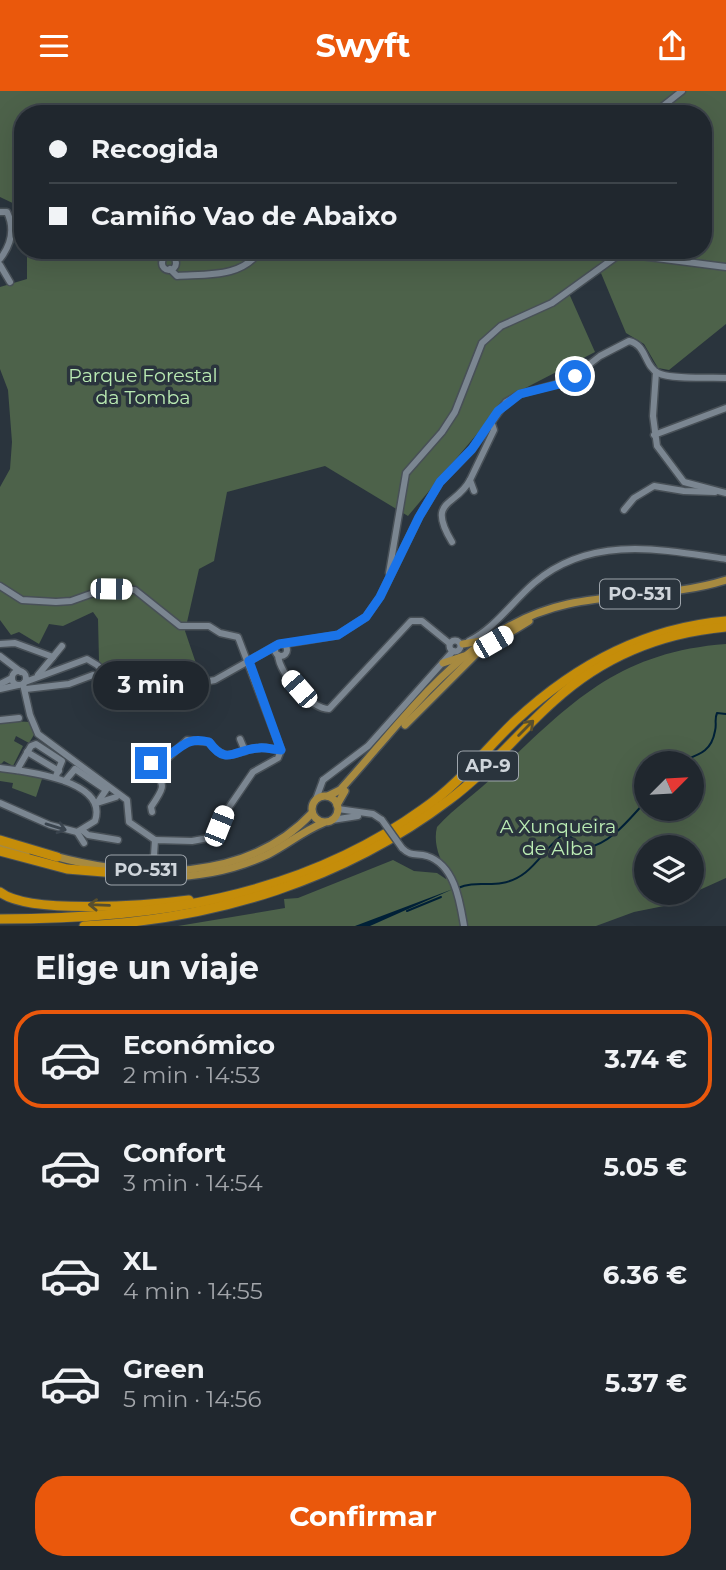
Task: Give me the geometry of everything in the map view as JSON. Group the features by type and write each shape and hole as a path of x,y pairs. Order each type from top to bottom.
{"highway":[{"name":"AP-9","path":"0,919 64,919 158,911 264,888 341,858 413,816 445,793 516,720 566,681 604,656 657,633 726,621"},
{"name":"AP-9","path":"84,926 168,917 242,902 323,874 416,823 484,770 563,693 605,663 659,639 726,627"},
{"path":"0,841 57,857"},
{"path":"0,851 67,869 128,874"},
{"path":"0,892 21,902 117,906 175,902 264,888"},
{"path":"139,926 228,909 242,902"}],"main road":[{"name":"PO-531","path":"316,799 340,790 430,689 490,635 528,617 565,605 726,581"},
{"name":"PO-531","path":"0,841 69,865 166,877 218,872 268,855 332,820 339,797 373,759 464,665 509,633 539,617 568,607 687,592 726,581"},
{"path":"373,759 465,656 467,652 461,643 509,633"},
{"path":"443,663 454,657 465,656"},
{"path":"327,796 338,807"},
{"path":"316,799 312,813 323,823"},
{"name":"PO-531","path":"57,857 153,871 213,866 255,853 289,836 312,813"}],"street":[{"path":"664,105 682,91"},
{"path":"0,212 7,212 11,226 7,250 0,259"},
{"path":"170,269 177,275 238,271 254,259"},
{"path":"389,579 406,473 449,423 482,343 494,331 552,303 613,259"},
{"path":"664,259 726,267"},
{"path":"0,265 10,282"},
{"path":"0,687 69,684 93,675 134,693 154,692 215,680 249,661 297,642 328,638 358,624 374,608 419,517 440,482 464,460 491,421 513,397 568,381 600,356 625,342 639,345 656,372 654,435 657,446 684,482 723,492"},
{"path":"656,372 726,377"},
{"path":"654,435 726,408"},
{"path":"452,542 444,528 443,509 447,501 470,480 494,430 491,421"},
{"path":"470,480 474,491"},
{"path":"624,510 634,498 654,486 684,491 723,492"},
{"path":"396,536 405,535 419,517"},
{"path":"396,536 401,553"},
{"path":"490,635 538,580 590,554 640,547 726,559"},
{"path":"393,548 401,553"},
{"path":"715,558 726,553"},
{"path":"0,586 22,600 65,602 102,590 128,589 153,603 180,627 209,626 220,633 238,637 281,750 275,761 253,772 225,813 214,837 192,841 155,840 129,822 127,800 38,734 28,709 23,673"},
{"path":"279,650 287,675 316,706 329,709 411,621 422,621 449,643 453,651"},
{"path":"316,799 323,780 368,747 453,651 459,649 461,643 454,640 449,643"},
{"path":"0,644 15,643 53,657"},
{"path":"41,675 62,646"},
{"path":"0,656 23,673"},
{"path":"0,656 12,677 23,685"},
{"path":"23,685 41,675 86,659 97,665 115,683"},
{"path":"0,687 12,677 23,673 41,675"},
{"path":"0,720 19,718"},
{"path":"152,812 163,788 152,758 169,757 187,740 209,742 214,750 228,756 256,748 281,750"},
{"path":"240,740 245,751"},
{"path":"17,770 27,752 36,744 62,761 57,774"},
{"path":"27,752 96,803"},
{"path":"0,768 57,774"},
{"path":"65,781 75,769 106,790 96,803 94,821 80,831"},
{"path":"323,780 322,788 327,796"},
{"path":"96,803 116,797"},
{"path":"0,803 50,825 118,840"},
{"path":"338,807 373,814 382,820 402,848 413,856 426,856 445,870 453,882 464,926"},
{"path":"332,820 373,814"},
{"path":"80,831 84,843"},
{"path":"153,871 155,840"}],"green space":[{"name":"Parque Forestal da Tomba","path":"0,91 726,91 726,324 669,370 658,368 644,344 626,333 598,266 567,289 595,352 508,397 408,516 325,466 227,492 214,561 199,569 185,631 201,678 157,687 135,686 112,673 99,661 98,619 93,612 63,626 49,624 39,644 19,632 11,635 0,620 0,487 10,469 12,442 8,390 0,369 0,287 27,279 27,259 712,259 712,105 14,105 14,204 0,197"},
{"name":"A Xunqueira de Alba","path":"726,644 726,878 704,888 704,835 634,835 634,905 666,905 634,912 596,926 178,926 285,908 284,899 298,898 393,860 414,871 437,873 446,879 450,872 436,845 437,827 573,704 598,685 655,658 688,649"},
{"path":"30,722 35,733 29,743 16,736 14,741 23,746 13,766 4,761 0,765 0,723"},
{"path":"0,771 43,776 36,797 12,788 13,783 0,781"}],"water":[{"path":"453,889 370,926 355,926"}],"waterway":[{"path":"703,751 713,739 717,713 726,714"},
{"path":"458,888 496,884 520,876 561,836 568,835 586,848 595,846 612,836 634,813"},
{"path":"407,911 441,897"}],"route":[{"path":"151,763 152,758 169,757 187,740 194,739 209,742 218,753 228,756 256,748 281,750 264,710 249,661 279,644 338,635 358,624 374,608 419,517 440,482 464,460 498,411 513,397 560,384 575,376"}]}
